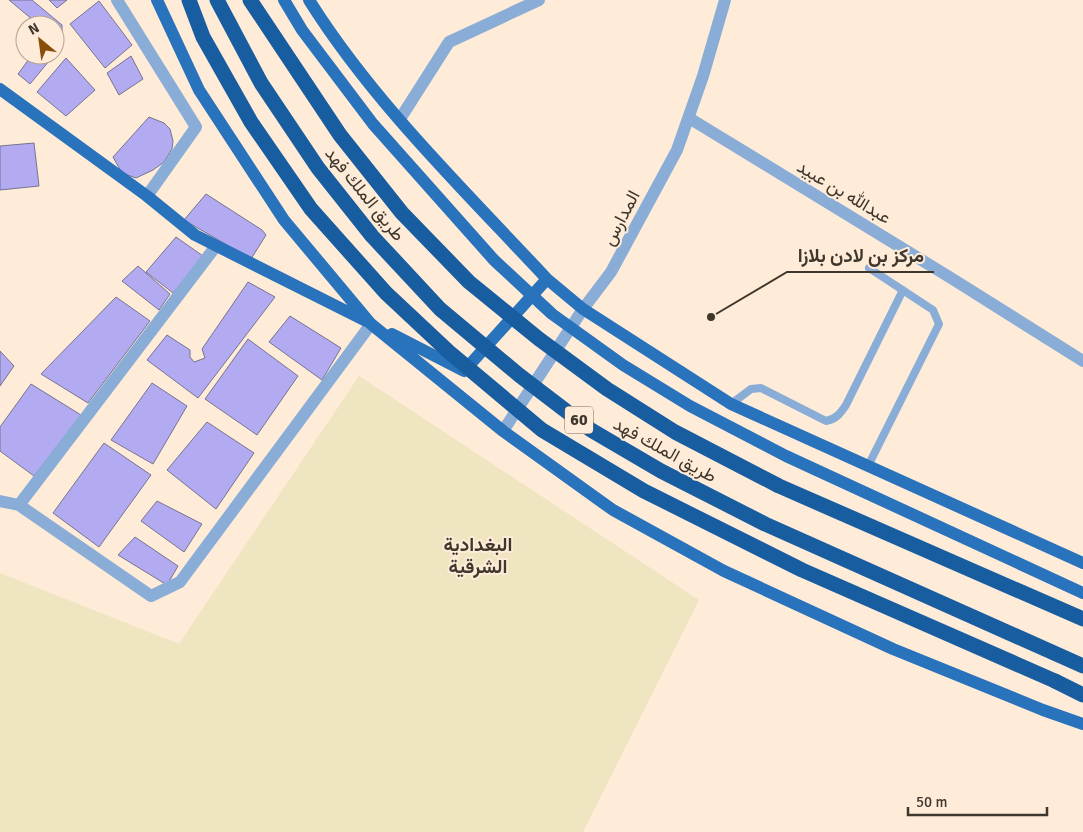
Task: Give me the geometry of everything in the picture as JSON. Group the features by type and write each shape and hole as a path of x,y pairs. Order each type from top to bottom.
{"highway":[{"path":"189,0 202,37 251,122 311,209 386,293 449,352 542,430 644,491 802,570 1083,695"},
{"name":"طريق الملك فهد","path":"217,0 260,83 318,168 372,236 440,309 519,375 591,430 670,476 765,524 1083,666"},
{"name":"طريق الملك فهد","path":"250,0 340,135 402,213 469,282 539,339 608,389 675,432 779,486 1083,619"}],"main road":[{"path":"158,0 199,90 284,220 371,324 504,431 613,510 724,571 893,649 1083,724"},
{"path":"284,0 302,30 373,124 494,260 552,314 622,365 690,406 786,456 1083,593"},
{"path":"309,0 331,35 400,119 547,279 583,309 731,404 1083,563"},
{"path":"0,89 146,196 195,235 464,371 547,279"}],"street":[{"path":"117,0 196,128 146,196"},
{"path":"400,119 449,42 539,0"},
{"name":"المدارس","path":"504,431 583,309 611,272 677,150 703,76 725,0"},
{"name":"عبدالله بن عبيد","path":"689,118 1083,361"},
{"path":"19,505 216,246"},
{"path":"0,501 19,505 151,596 180,582 371,324"}],"lane":[{"path":"868,466 939,324 933,310 869,268"},
{"path":"731,404 751,389 761,388 826,421 833,420 846,405 903,290"}],"sand":[{"path":"359,376 699,600 583,832 0,832 0,573 179,644"}],"building":[{"path":"9,0 32,0 50,15 27,15"},
{"path":"49,0 67,0 57,8"},
{"path":"99,1 132,45 105,68 70,24"},
{"path":"131,56 143,79 119,95 107,73"},
{"path":"66,58 95,90 66,116 37,92 60,65 65,65"},
{"path":"25,65 46,65 30,84 18,74"},
{"path":"149,117 164,123 170,129 173,141 172,149 164,162 136,178 122,173 113,157"},
{"path":"34,143 39,186 0,190 0,146"},
{"path":"206,194 262,230 266,235 251,259 184,220"},
{"path":"176,237 203,256 173,293 146,272"},
{"path":"138,266 170,294 159,310 122,281"},
{"path":"248,282 275,297 198,398 147,360 167,335 190,350 190,357 194,362 205,358 202,349"},
{"path":"116,297 150,321 88,403 41,374"},
{"path":"290,316 341,348 322,380 269,342"},
{"path":"248,339 298,376 257,435 205,399"},
{"path":"0,351 14,366 0,386"},
{"path":"152,383 187,406 153,464 111,440"},
{"path":"31,384 81,415 34,476 0,451 0,427"},
{"path":"207,422 254,453 216,509 167,470"},
{"path":"104,443 151,475 99,547 53,513"},
{"path":"157,501 202,524 184,552 141,521"},
{"path":"135,537 178,566 167,585 118,555"}],"place":[{"name":"مركز بن لادن بلازا","path":"711,317"}],"district":[{"name":"البغدادية الشرقية","path":"478,556"}]}
